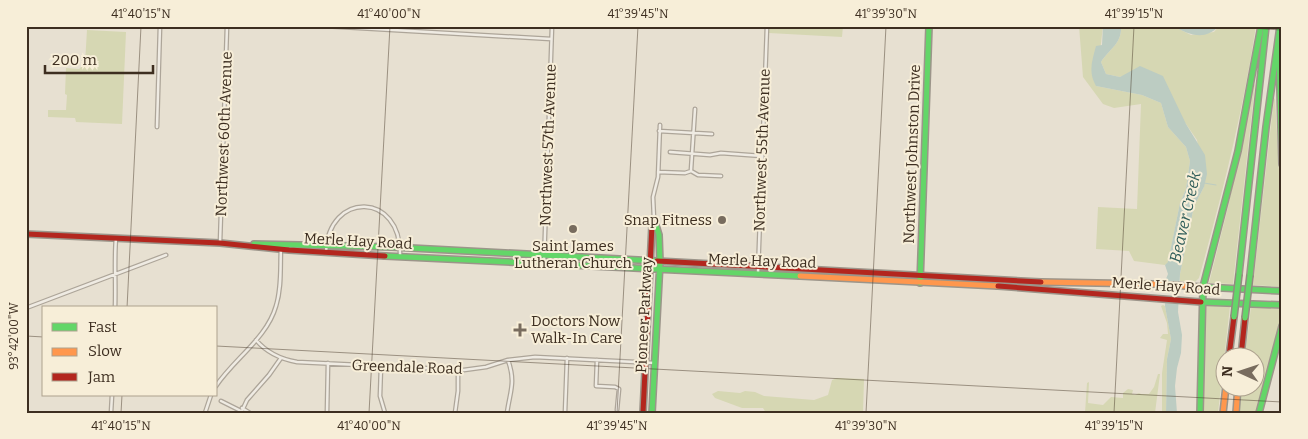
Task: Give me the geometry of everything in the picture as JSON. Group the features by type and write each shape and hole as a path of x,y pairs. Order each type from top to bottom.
{"main road":[{"name":"Northwest Johnston Drive","path":"920,283 929,26"},
{"path":"1200,413 1201,302 1203,287 1238,151 1261,26"},
{"path":"1230,346 1266,26"},
{"path":"1280,26 1278,95 1282,164"},
{"path":"1242,346 1266,127 1280,26"},
{"name":"Pioneer Parkway","path":"643,413 652,261 652,225 654,219"},
{"name":"Pioneer Parkway","path":"652,413 660,270 660,239 658,227 654,219"},
{"name":"Merle Hay Road","path":"26,234 220,243 326,252 660,270 758,270 921,274 1062,283 1187,285 1282,292"},
{"name":"Merle Hay Road","path":"281,247 326,245 652,261 920,283 1017,287 1201,302 1282,305"},
{"path":"1259,413 1282,326"},
{"path":"1223,413 1225,396"},
{"path":"1236,413 1237,396"}],"street":[{"path":"157,126 160,26"},
{"name":"Northwest 60th Avenue","path":"220,243 227,26"},
{"path":"324,26 551,39"},
{"name":"Northwest 57th Avenue","path":"544,264 552,26"},
{"name":"Northwest 55th Avenue","path":"758,270 767,26"},
{"path":"690,170 695,109"},
{"name":"Pioneer Parkway","path":"654,219 653,197 657,183 660,125"},
{"path":"659,132 712,134"},
{"path":"670,152 762,156"},
{"path":"658,172 685,173 690,170"},
{"path":"690,170 698,175 721,176"},
{"path":"326,252 330,229 340,216 352,209 363,207 377,210 390,220 398,234 400,256"},
{"path":"115,306 116,274 114,256 116,238"},
{"path":"218,384 266,327 276,306 279,290 281,247"},
{"path":"26,308 166,255"},
{"name":"Greendale Road","path":"256,340 263,348 281,358 297,362 458,370 475,369 508,360 535,357 655,363"},
{"path":"241,410 251,394 269,375 281,358"},
{"path":"565,413 567,358"},
{"path":"507,413 513,385 508,360"},
{"path":"597,360 596,386 619,389 617,410"},
{"path":"327,413 328,363"},
{"path":"381,366 380,396 385,413"},
{"path":"455,413 458,370"},
{"path":"111,413 112,396"},
{"path":"206,413 212,396"},
{"path":"221,401 250,413"}],"green space":[{"path":"769,26 843,26 842,37 769,33"},
{"path":"1079,26 1103,26 1096,86 1142,95 1161,103 1168,127 1186,147 1190,161 1186,189 1180,203 1168,263 1165,265 1134,261 1129,251 1096,249 1098,207 1137,209 1141,104 1114,108 1103,104 1083,77"},
{"path":"1121,26 1173,26 1191,35 1214,32 1219,26 1256,26 1245,90 1216,216 1199,278 1195,282 1180,281 1180,274 1194,206 1204,187 1197,140 1186,124 1130,73 1120,77 1106,74 1101,62 1117,42"},
{"path":"87,30 126,32 122,124 76,122 75,118 48,117 48,110 66,110 66,68 79,69 85,63"},
{"path":"1254,84 1233,284 1209,283 1228,207"},
{"path":"1274,98 1282,223 1282,287 1253,285"},
{"path":"1204,305 1230,306 1226,346 1216,346 1216,396 1220,396 1218,413 1203,413"},
{"path":"1161,306 1165,306 1171,339 1167,359 1166,413 1162,413 1162,373 1167,340 1160,338 1163,334 1168,334 1167,323"},
{"path":"1251,307 1282,309 1266,374 1266,346 1246,346"},
{"path":"1158,374 1160,374 1155,413 1085,413 1087,383 1089,382 1088,403 1103,405 1111,397 1123,398 1123,393 1128,389 1133,390 1132,394 1135,395 1139,393 1149,394 1154,387"},
{"path":"837,378 864,379 863,413 766,413 763,408 742,408 715,398 712,394 718,391 740,393 745,391 755,392 764,396 814,400 828,395 832,380"},
{"path":"1241,396 1260,396 1256,413 1239,413"}],"water":[{"name":"Beaver Creek","path":"1103,26 1121,26 1117,42 1101,62 1106,74 1120,77 1140,66 1163,76 1186,124 1205,155 1207,174 1204,187 1194,206 1180,274 1178,312 1182,335 1175,386 1177,413 1166,413 1167,359 1171,339 1165,306 1166,279 1168,274 1165,265 1168,262 1180,203 1186,189 1190,161 1186,147 1168,127 1161,103 1142,95 1096,86 1092,76 1093,57 1096,46 1102,45"},
{"path":"1173,26 1219,26 1208,34 1197,35"}],"pier":[{"path":"1163,281 1182,282 1182,304 1163,303"}],"waterway":[{"name":"Beaver Creek","path":"1204,183 1216,185"}],"traffic: fast":[{"path":"920,283 929,26"},
{"path":"1200,413 1203,287 1238,151 1261,26"},
{"path":"1239,274 1266,26"},
{"path":"1250,275 1266,127 1280,26"},
{"path":"1279,52 1282,164"},
{"path":"652,413 660,262 659,235 654,219"},
{"path":"254,244 392,247 657,261"},
{"path":"385,256 800,276"},
{"path":"1234,317 1239,274"},
{"path":"1245,318 1250,275"},
{"path":"1203,287 1282,291"},
{"path":"1201,302 1282,305"},
{"path":"1259,413 1282,326"}],"traffic: slow":[{"path":"800,276 998,286"},
{"path":"1041,282 1203,287"},
{"path":"1223,413 1225,396"},
{"path":"1236,413 1237,396"}],"traffic: jam":[{"path":"643,413 652,225 654,219"},
{"path":"26,234 220,243 289,250 385,256"},
{"path":"657,261 1041,282"},
{"path":"998,286 1201,302"},
{"path":"1230,346 1234,317"},
{"path":"1242,346 1245,318"}],"place":[{"name":"Snap Fitness","path":"722,220"},
{"name":"Saint James Lutheran Church","path":"573,229"},
{"name":"Doctors Now Walk-In Care","path":"520,330"}]}
